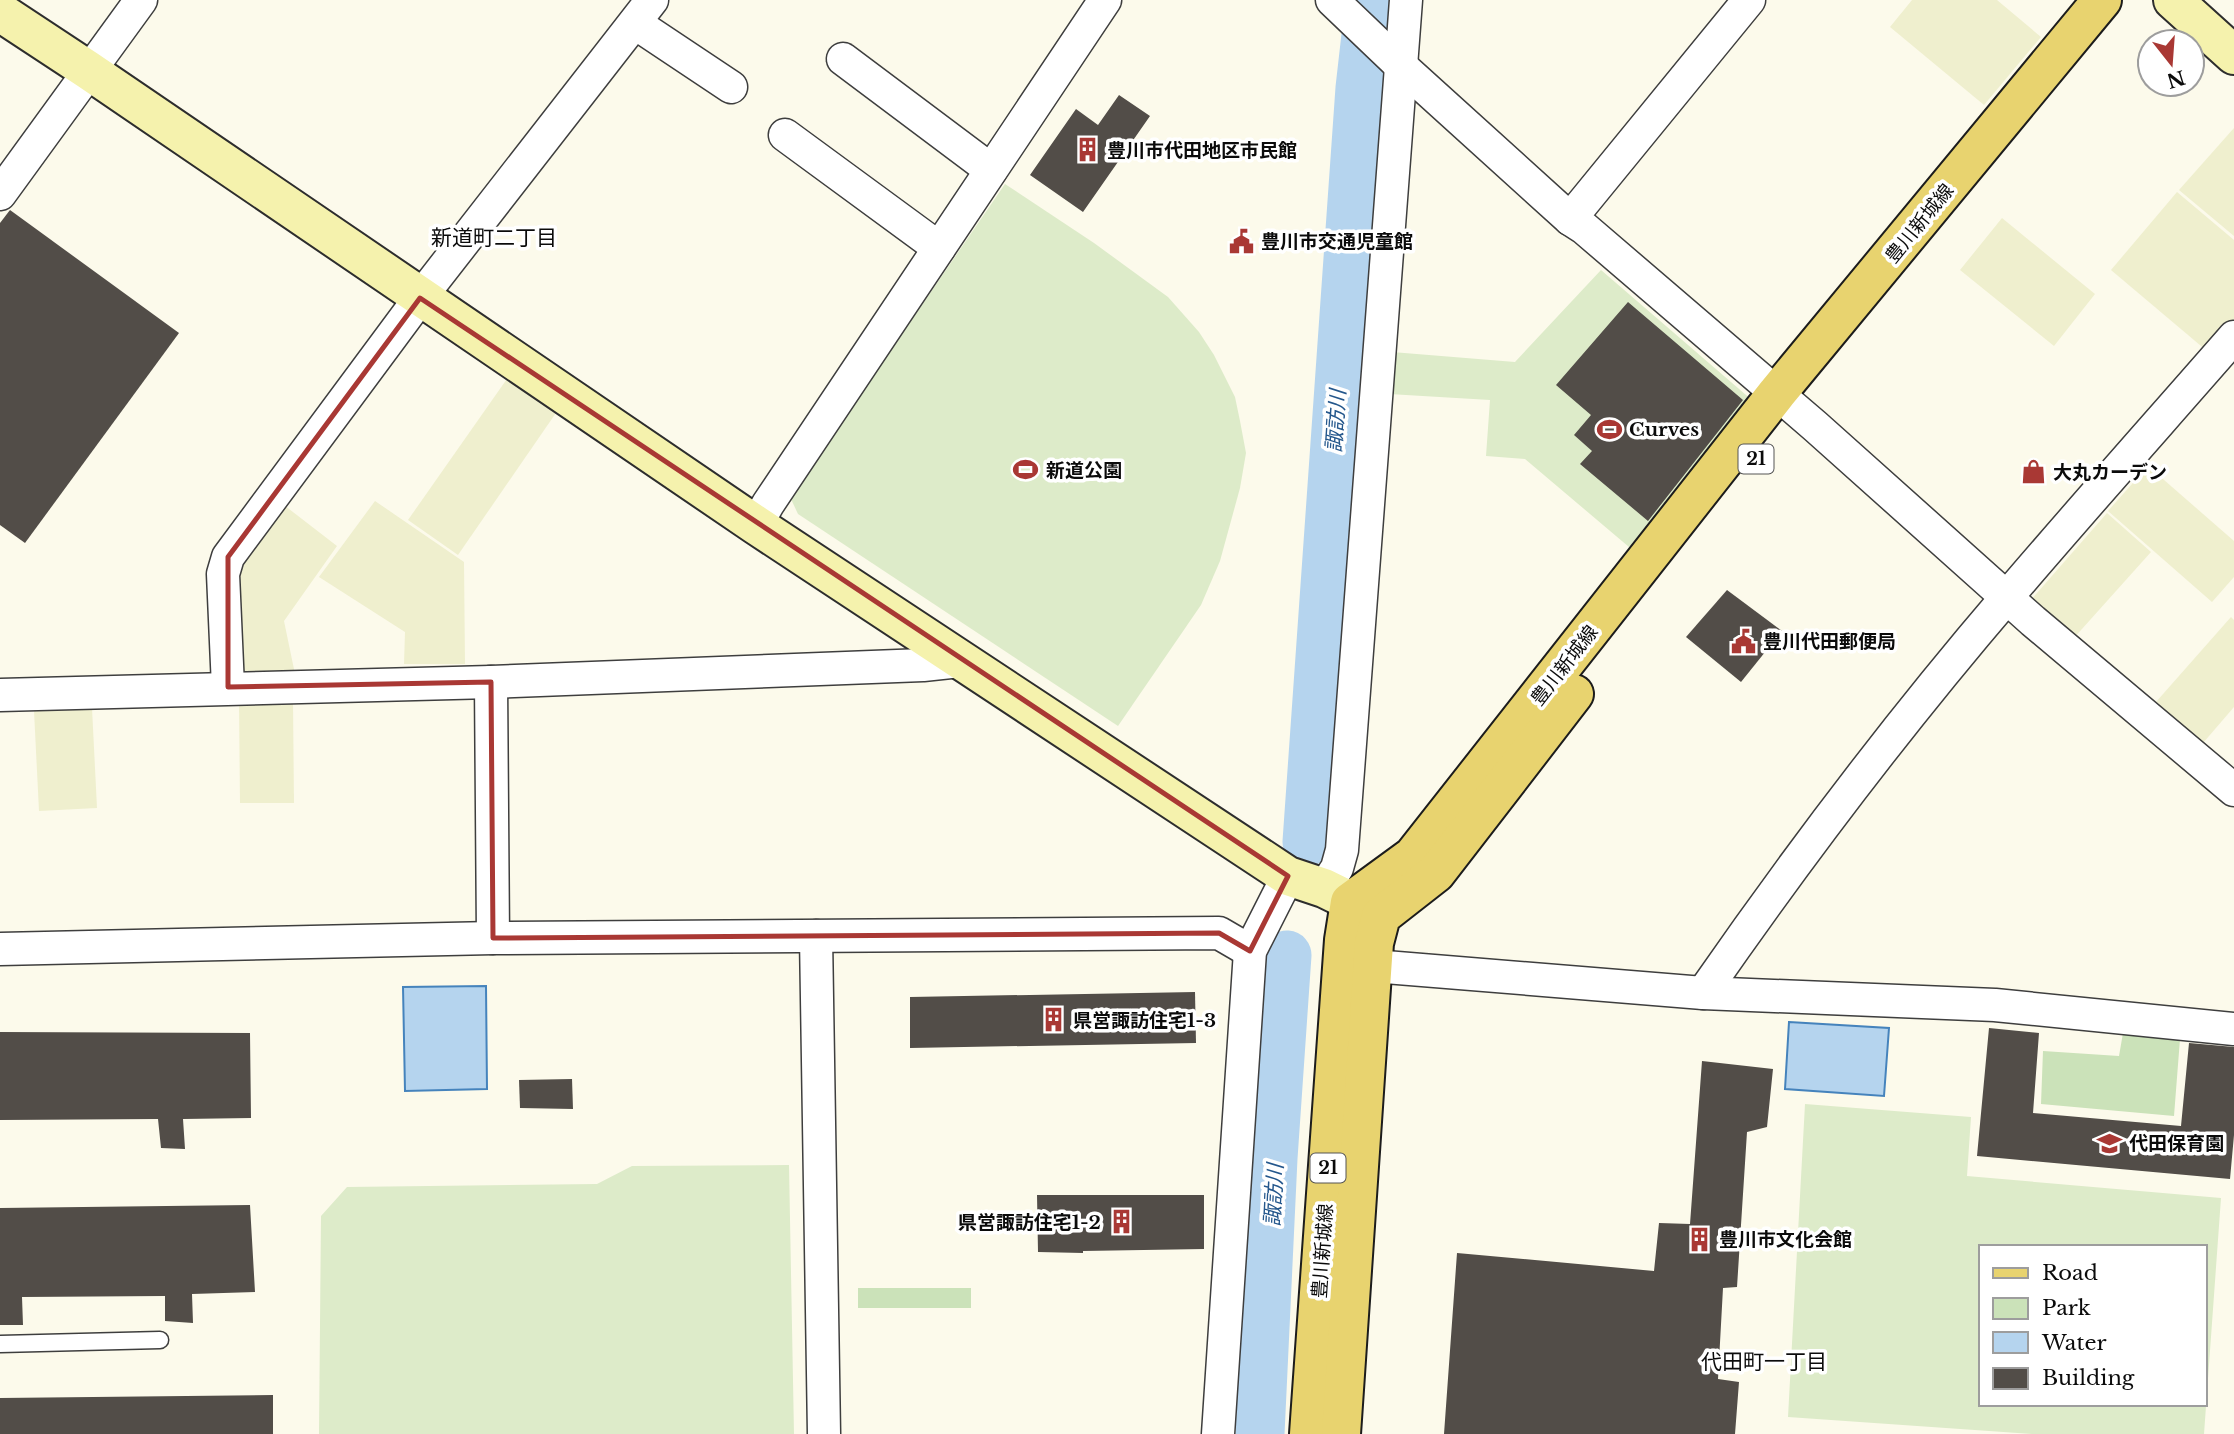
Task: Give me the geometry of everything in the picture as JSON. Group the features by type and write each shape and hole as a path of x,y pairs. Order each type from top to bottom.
{"main road":[{"name":"豊川新城線","path":"1351,902 1436,873 1770,441 1786,402 2102,0"},
{"name":"豊川新城線","path":"1786,402 2133,0"},
{"name":"豊川新城線","path":"1340,1434 1374,943 1351,902"},
{"name":"豊川新城線","path":"1309,1434 1344,940 1351,902"}],"street":[{"path":"0,194 141,0"},
{"path":"756,525 1105,0"},
{"path":"1332,0 1570,219 1594,236 2007,597 2234,790"},
{"path":"1351,902 1337,868 1342,849 1390,56 1406,0"},
{"path":"1570,219 1749,0"},
{"path":"2173,0 2234,55"},
{"path":"228,687 223,574 228,557 420,298 643,11 731,87"},
{"path":"0,12 960,661 1288,876 1351,902"},
{"path":"843,59 991,170"},
{"path":"785,135 939,248"},
{"path":"1703,993 1786,875 1883,748 2007,597 2234,337"},
{"path":"0,695 491,682 923,665 960,661"},
{"path":"491,682 493,938"},
{"path":"1218,1434 1250,951 1288,876"},
{"path":"0,949 493,938 1219,933 1250,951"},
{"path":"816,936 824,1434"},
{"path":"1373,966 1703,993 1995,1005 2234,1029"}],"lane":[{"path":"0,1344 160,1340"}],"highlighted area":[{"path":"420,298 1288,876 1250,951 1219,933 493,938 491,682 228,687 228,557"}],"green space":[{"path":"1912,0 1997,0 2041,37 1984,105 1890,27"},
{"path":"2234,128 2234,236 2179,190"},
{"name":"新道公園","path":"1005,184 1094,243 1168,297 1199,332 1235,397 1246,453 1240,488 1220,561 1201,605 1118,726 798,514 790,497"},
{"path":"2177,192 2234,240 2234,319 2207,351 2111,270"},
{"path":"2002,218 2095,294 2054,346 1960,270"},
{"name":"Curves","path":"1601,270 1753,401 1629,547 1525,459 1486,456 1490,400 1389,394 1392,352 1515,362"},
{"path":"509,376 558,410 458,555 408,520"},
{"path":"2148,466 2234,541 2234,577 2212,602 2108,511"},
{"path":"375,501 464,562 465,664 404,664 405,632 319,577"},
{"path":"280,502 337,546 284,621 295,674 248,677 235,665 239,553"},
{"path":"2107,513 2151,552 2073,639 2030,601"},
{"path":"2231,617 2234,620 2234,707 2203,743 2156,702"},
{"path":"293,702 294,803 240,803 239,703"},
{"path":"92,708 97,808 39,811 34,711"},
{"path":"2123,1033 2180,1039 2174,1116 2041,1104 2043,1051 2119,1056"},
{"path":"1805,1104 1971,1117 1967,1176 2221,1198 2204,1434 2032,1434 1788,1417"},
{"path":"789,1165 794,1434 319,1434 321,1216 347,1187 597,1184 632,1166"},
{"path":"858,1288 971,1288 971,1308 858,1308"}],"water":[{"path":"486,986 487,1089 405,1091 403,987"},
{"path":"1789,1022 1889,1028 1884,1096 1785,1089"}],"building":[{"name":"豊川市代田地区市民館","path":"1119,95 1150,116 1083,212 1030,175 1076,109 1098,125"},
{"path":"10,210 179,333 25,543 0,525 0,223"},
{"path":"1628,302 1743,400 1648,521 1580,464 1592,451 1574,435 1591,415 1556,385"},
{"path":"1727,590 1782,631 1741,682 1686,637"},
{"name":"県営諏訪住宅1-3","path":"1195,992 1196,1043 910,1048 910,997"},
{"path":"1989,1028 2039,1033 2033,1113 2181,1126 2189,1043 2234,1047 2234,1135 2230,1179 1977,1156"},
{"path":"0,1032 250,1033 251,1118 183,1119 185,1149 161,1148 158,1119 0,1120"},
{"name":"豊川市文化会館","path":"1702,1061 1773,1069 1767,1127 1747,1132 1737,1287 1723,1288 1718,1379 1739,1382 1735,1434 1444,1434 1457,1253 1654,1271 1659,1223 1690,1224"},
{"path":"572,1079 573,1109 520,1108 519,1080"},
{"name":"県営諏訪住宅1-2","path":"1037,1195 1204,1195 1204,1249 1038,1252"},
{"path":"250,1205 255,1292 192,1294 193,1323 165,1321 165,1296 22,1297 23,1325 0,1325 0,1208"},
{"path":"273,1395 273,1434 0,1434 0,1398"}],"waterway":[{"name":"諏訪川","path":"1307,842 1360,88 1370,0"},
{"name":"諏訪川","path":"1260,1434 1273,1158 1287,955"}],"place":[{"name":"豊川市代田地区市民館","path":"1087,150"},
{"name":"豊川市交通児童館","path":"1241,241"},
{"name":"Curves","path":"1609,429"},
{"name":"新道公園","path":"1026,470"},
{"name":"大丸カーデン","path":"2033,472"},
{"name":"豊川代田郵便局","path":"1743,641"},
{"name":"県営諏訪住宅1-3","path":"1053,1020"},
{"name":"代田保育園","path":"2109,1143"},
{"name":"県営諏訪住宅1-2","path":"1121,1222"},
{"name":"豊川市文化会館","path":"1699,1239"}],"district":[{"name":"新道町二丁目","path":"494,238"},
{"name":"代田町一丁目","path":"1764,1362"}]}
